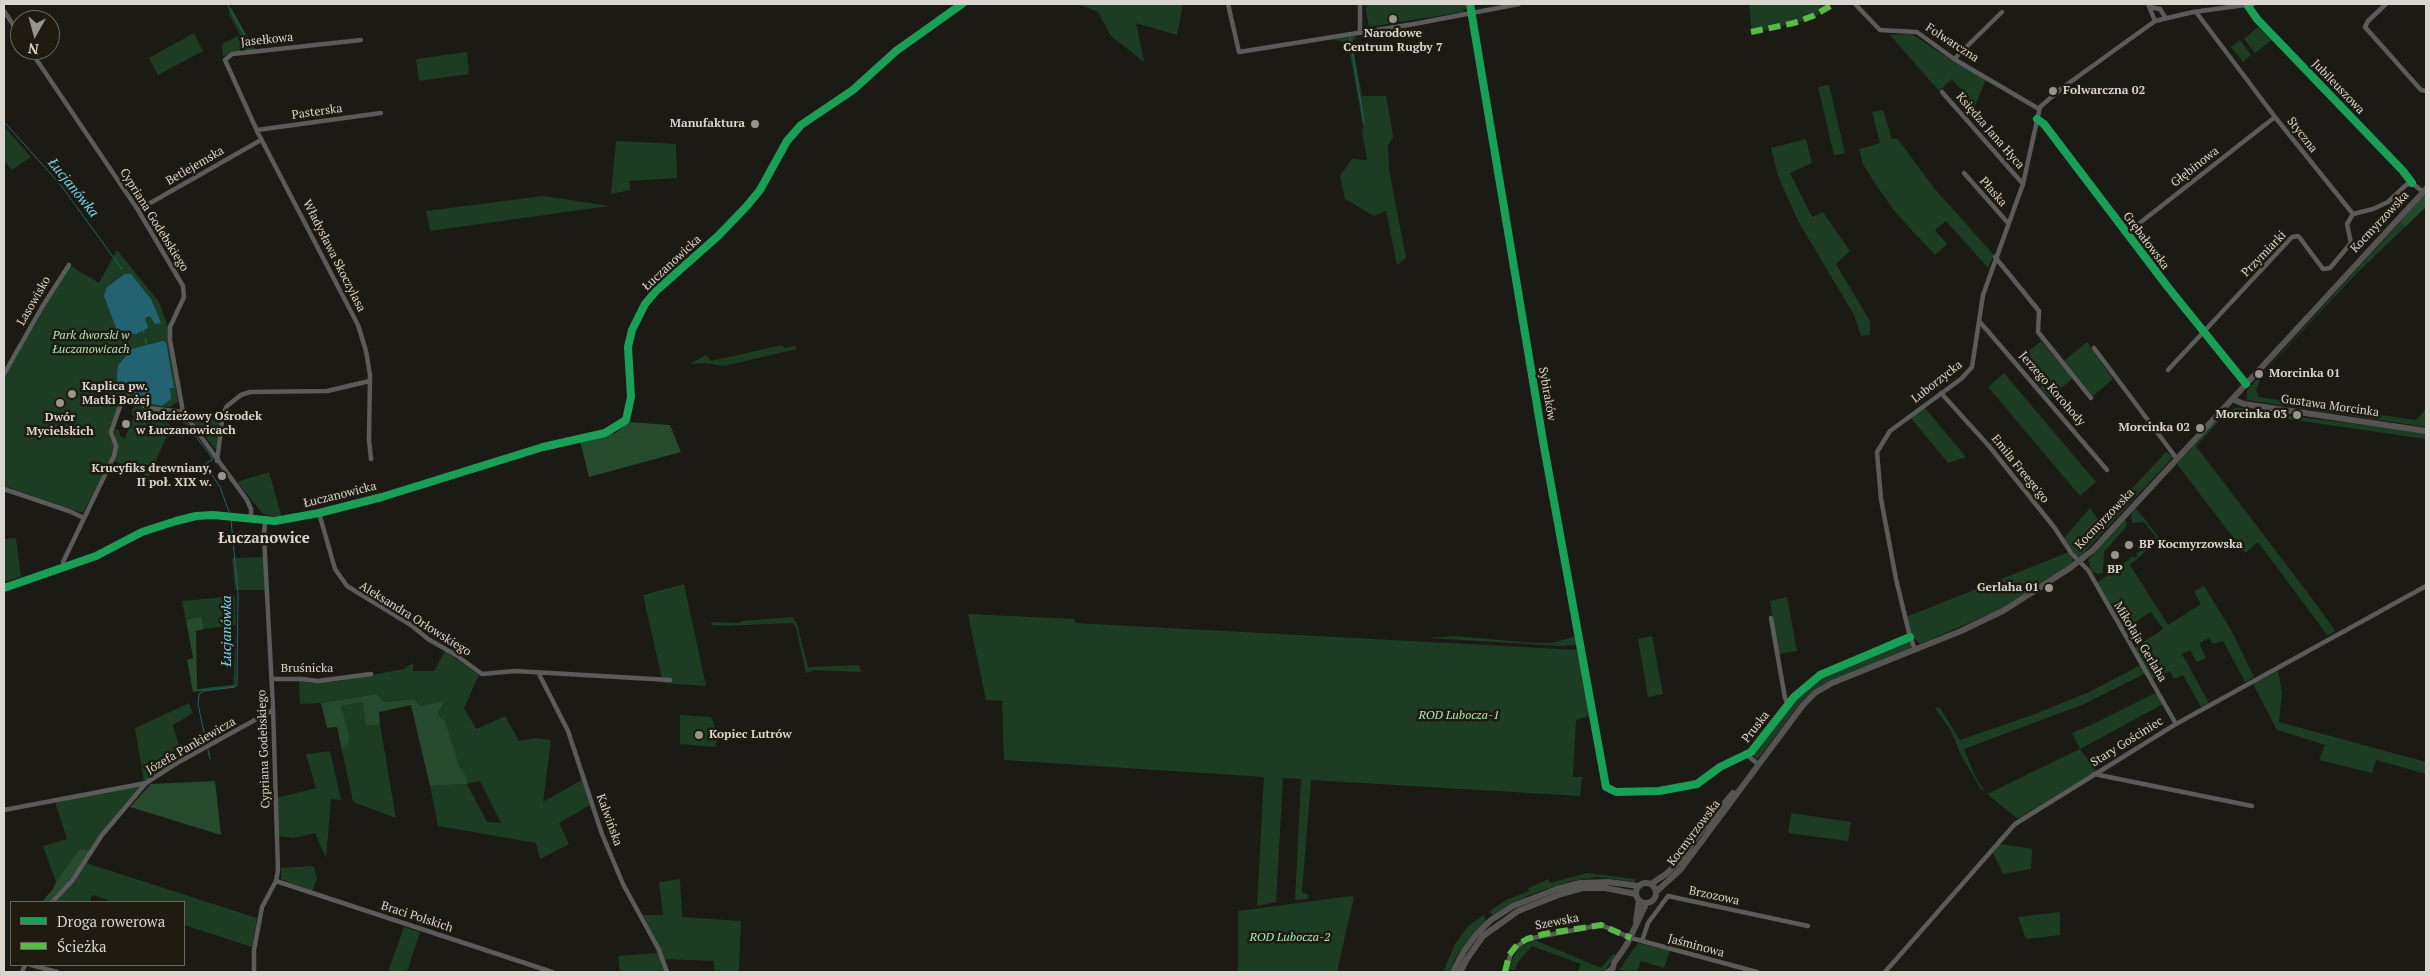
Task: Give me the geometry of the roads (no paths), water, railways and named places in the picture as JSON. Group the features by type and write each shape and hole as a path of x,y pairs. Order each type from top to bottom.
{"main road":[{"name":"Łuczanowicka","path":"4,588 112,549 148,530 176,521 204,516 275,521 319,513 382,497 543,446 605,433 626,420 631,397 628,347 638,315 651,298 746,207 760,190 787,141 801,125 853,90 896,51 962,4"},
{"name":"Kocmyrzowska","path":"1656,891 1681,869 1758,764 1803,705 1815,693 1915,648 1961,631 2003,611 2080,561 2425,190"},
{"name":"Gustawa Morcinka","path":"2232,399 2249,405 2426,431"},
{"name":"Kocmyrzowska","path":"1650,884 1666,874 1680,861 1710,820 1744,783"},
{"path":"1453,972 1464,951 1476,935 1490,920 1513,906 1557,889 1580,883 1608,882 1639,886 1644,883 1650,884 1656,891 1654,900 1646,904 1630,938 1614,963 1612,971"},
{"path":"1635,926 1639,886"},
{"path":"1460,972 1483,936 1518,911 1561,894 1583,888 1605,888 1638,897 1646,904"}],"street":[{"path":"1228,4 1239,52 1360,33 1520,4"},
{"path":"1360,4 1360,33"},
{"name":"Sybiraków","path":"1470,4 1544,441 1606,787"},
{"name":"Folwarczna","path":"1854,4 1880,30 1888,32 1917,32 1954,59 2039,109"},
{"path":"2386,4 2368,21 2365,29 2421,90 2426,91"},
{"path":"2149,5 2160,9 2165,17"},
{"path":"2149,5 2155,21"},
{"path":"2037,119 2039,109 2062,88 2155,21 2165,17 2251,5"},
{"name":"Jubileuszowa","path":"2251,5 2257,19 2398,166 2412,183 2425,190"},
{"path":"1954,59 2002,12"},
{"name":"Styczna","path":"2196,12 2275,117 2352,214"},
{"name":"Jasełkowa","path":"257,130 226,66 226,57 232,54 361,40"},
{"name":"Cypriana Godebskiego","path":"37,60 138,210 184,286 184,297 170,327 170,340 185,414 217,461 247,500 251,509 251,518"},
{"name":"Księdza Jana Hyca","path":"1942,92 2023,184"},
{"name":"Pasterska","path":"257,130 381,113"},
{"name":"Głębinowa","path":"2127,233 2275,117"},
{"name":"Luborzycka","path":"1915,648 1910,637 1896,579 1881,498 1876,454 1890,431 1961,379 1972,367 1983,295 1995,257 2023,184 2037,119"},
{"name":"Grębałowska","path":"2037,119 2044,124 2204,334 2246,384"},
{"name":"Władysława Skoczylasa","path":"257,130 352,310 366,351 370,381 369,440 371,459"},
{"name":"Betlejemska","path":"138,210 262,140"},
{"name":"Płaska","path":"1964,173 2008,223"},
{"path":"2352,214 2373,209 2388,202 2412,183"},
{"name":"Przymiarki","path":"2168,370 2204,334 2292,237 2298,236 2300,238 2323,269 2330,268 2351,243 2347,224 2352,214"},
{"path":"1995,257 2039,311 2038,332 2091,398"},
{"name":"Lasowisko","path":"4,374 69,264"},
{"name":"Jerzego Korohody","path":"1980,322 2107,470"},
{"path":"2094,348 2176,459"},
{"path":"217,461 223,414 227,406 241,395 250,392 327,391 370,381"},
{"name":"Emila Freege'go","path":"1941,393 1989,446 2054,527 2072,554 2080,561"},
{"path":"65,567 63,562 114,456 116,446 111,432 123,398 127,396 148,408 185,414 223,414"},
{"path":"4,489 70,511 84,518"},
{"name":"Aleksandra Orłowskiego","path":"319,513 335,569 338,576 351,590 411,625 428,639 456,655 482,674 538,672 670,680"},
{"name":"Cypriana Godebskiego","path":"254,972 254,950 262,907 276,881 278,870 272,679 264,536 265,521"},
{"name":"Mikołaja Gerlaha","path":"2080,561 2088,570 2176,724"},
{"path":"2070,568 2080,567 2088,570"},
{"name":"Stary Gościniec","path":"1884,972 2015,824 2176,724 2426,586"},
{"path":"1771,618 1785,698 1788,704"},
{"name":"Pruska","path":"1606,787 1616,792 1681,789 1697,784 1720,767 1747,755 1759,744 1800,690 1820,675 1910,637"},
{"name":"Kalwińska","path":"538,672 568,731 602,834 623,884 659,950 667,972"},
{"name":"Bruśnicka","path":"272,679 318,681 371,674"},
{"name":"Józefa Pankiewicza","path":"53,901 72,881 102,835 146,783 177,762 273,710"},
{"path":"1747,755 1758,764"},
{"path":"2094,774 2252,806"},
{"path":"4,810 146,783"},
{"name":"Braci Polskich","path":"276,881 552,972"},
{"name":"Brzozowa","path":"1642,941 1648,923 1668,896 1808,926"},
{"name":"Szewska","path":"1505,972 1509,955 1517,945 1527,939 1544,934 1601,925 1630,938"},
{"name":"Jaśminowa","path":"1630,938 1757,972"},
{"path":"35,966 57,972"}],"water":[{"path":"125,274 131,274 151,299 161,323 155,324 150,316 145,318 148,328 136,334 118,333 104,296 107,287"},
{"path":"162,341 166,342 174,388 170,388 171,399 162,406 145,402 118,384 117,378 118,365 132,349"}],"waterway":[{"path":"227,4 252,48"},
{"path":"963,7 969,4"},
{"path":"1350,37 1364,123"},
{"name":"Łucjanówka","path":"4,122 60,184 122,269"},
{"name":"Łucjanówka","path":"145,339 147,346"},
{"name":"Łucjanówka","path":"173,419 186,423 213,459 205,464 220,487 229,512"},
{"name":"Łucjanówka","path":"206,742 198,704 199,694 204,691 235,687 237,685 238,594 231,520"},
{"name":"Łucjanówka","path":"208,750 210,759"}],"place":[{"name":"Narodowe Centrum Rugby 7","path":"1393,19"},
{"name":"Folwarczna 02","path":"2053,91"},
{"name":"Manufaktura","path":"755,124"},
{"name":"Morcinka 01","path":"2259,374"},
{"name":"Kaplica pw. Matki Bożej","path":"72,394"},
{"name":"Dwór Mycielskich","path":"60,403"},
{"name":"Morcinka 03","path":"2297,415"},
{"name":"Młodzieżowy Ośrodek w Łuczanowicach","path":"126,424"},
{"name":"Morcinka 02","path":"2200,428"},
{"name":"Krucyfiks drewniany, II poł. XIX w.","path":"222,476"},
{"name":"BP Kocmyrzowska","path":"2129,545"},
{"name":"BP","path":"2115,555"},
{"name":"Gerlaha 01","path":"2049,588"},
{"name":"Kopiec Lutrów","path":"699,735"}],"district":[{"name":"Łuczanowice","path":"264,539"}],"park label":[{"name":"Park dworski w Łuczanowicach","path":"91,343"},
{"name":"ROD Lubocza-1","path":"1459,716"},
{"name":"ROD Lubocza-2","path":"1290,938"}]}
